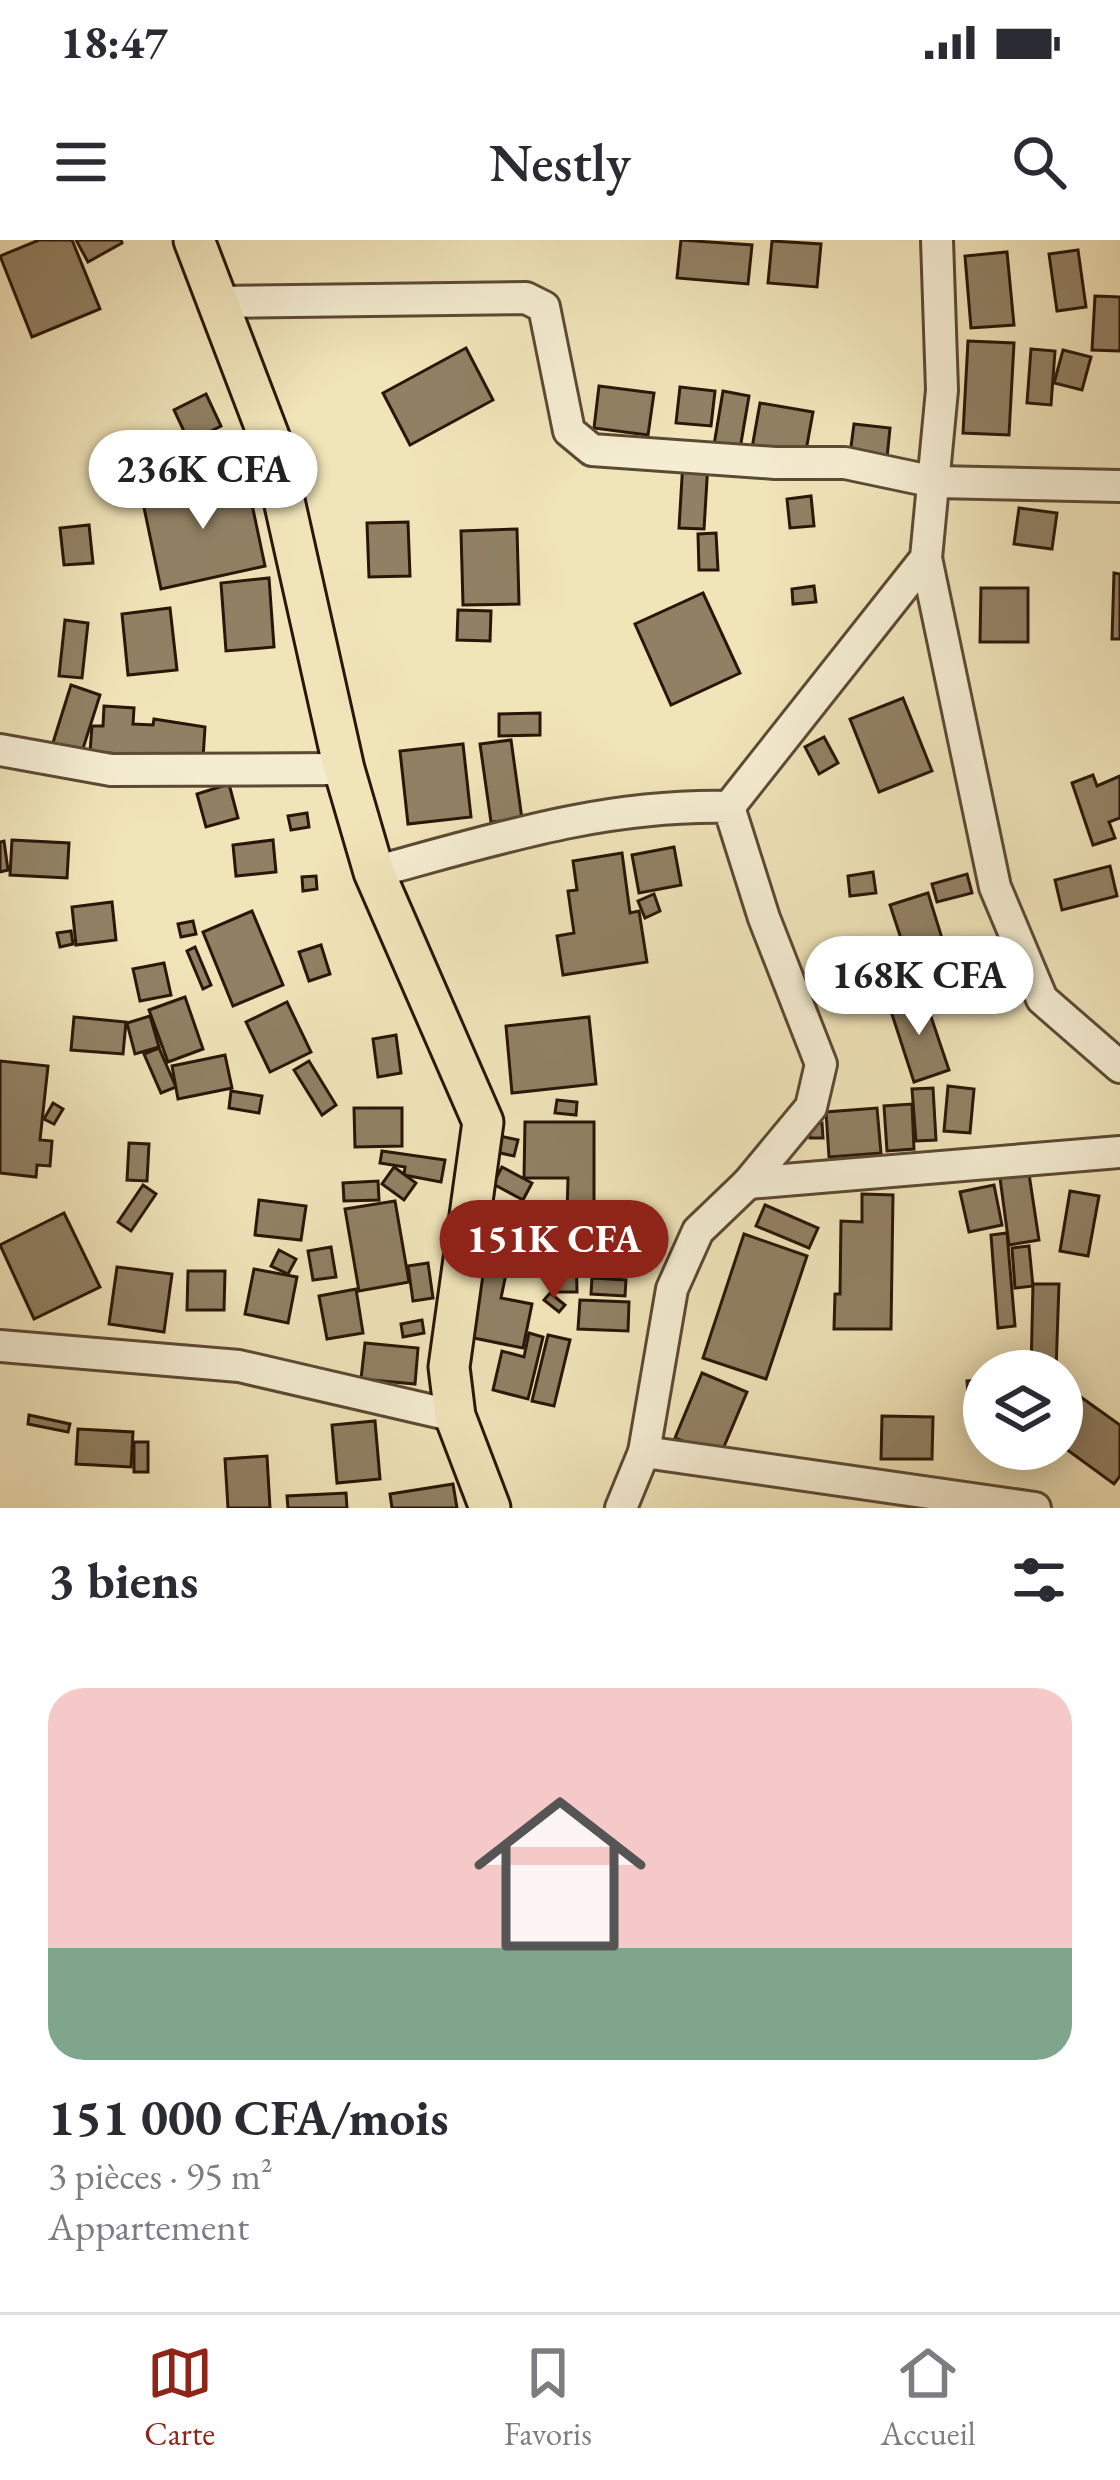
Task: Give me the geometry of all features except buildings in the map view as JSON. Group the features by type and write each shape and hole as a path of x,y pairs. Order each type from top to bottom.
{"main road":[{"path":"194,240 271,442 344,769 374,872 482,1122 449,1367 455,1416 490,1508"}],"street":[{"path":"937,240 942,390 926,557 995,887 1042,999 1120,1067"},
{"path":"218,302 526,298 544,308 569,431 592,450 775,464 845,463 935,482 1120,486"},
{"path":"729,807 926,557"},
{"path":"0,750 111,770 344,769"},
{"path":"374,872 572,818 671,806 729,807"},
{"path":"621,1508 644,1452 672,1289 698,1231 748,1183 811,1107 821,1064 764,918 729,807"},
{"path":"748,1183 1120,1152"},
{"path":"0,1346 238,1366 455,1416"},
{"path":"644,1452 1035,1508"}]}
